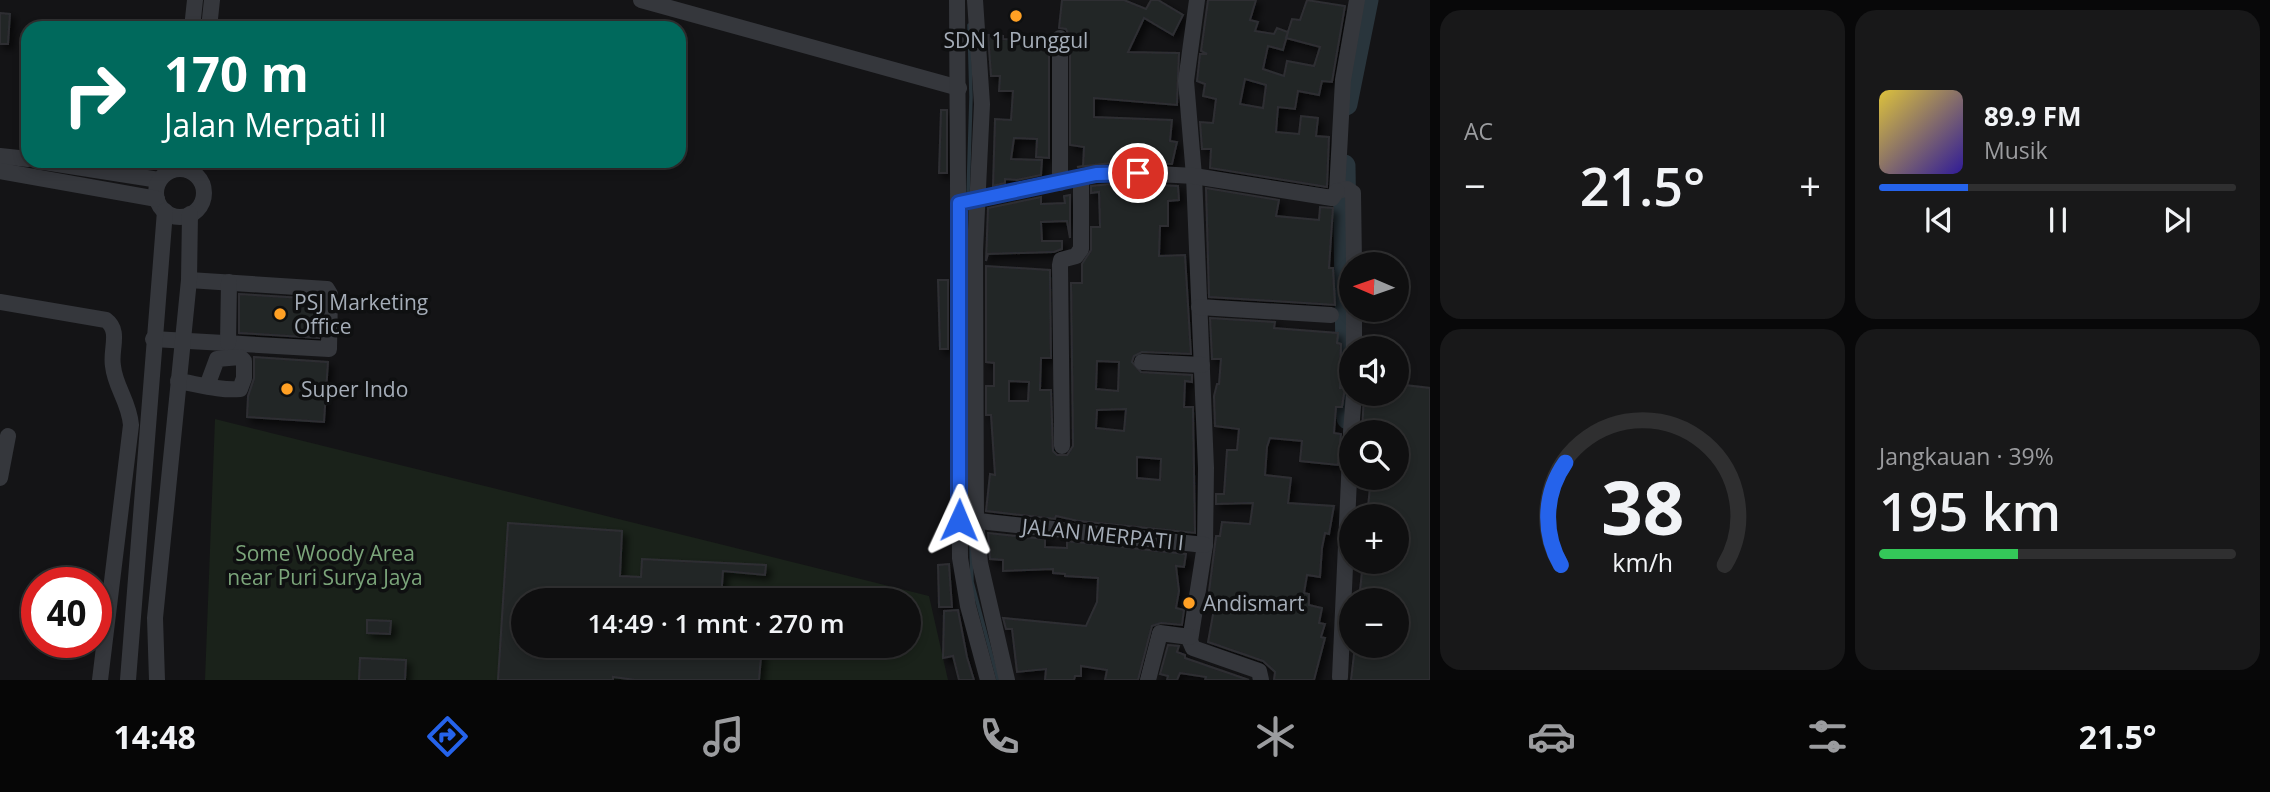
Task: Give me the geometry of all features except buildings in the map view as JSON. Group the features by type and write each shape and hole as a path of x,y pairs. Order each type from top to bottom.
{"street":[{"path":"192,21 195,0"},
{"path":"210,21 212,0"},
{"path":"641,0 959,88"},
{"path":"1197,0 1186,81 1194,176 1202,365 1205,545 1190,637 1193,648 1257,670 1261,680"},
{"path":"968,201 1121,172 1194,176 1332,198 1341,190 1343,80 1357,0"},
{"path":"967,5 959,88 968,201 968,520 964,589 988,680"},
{"path":"967,5 982,104 968,201"},
{"path":"1060,38 1060,183"},
{"path":"0,156 21,158"},
{"path":"83,168 159,180"},
{"path":"159,180 172,168"},
{"path":"157,680 155,618 189,280 190,214 204,197 202,183 194,168"},
{"path":"0,171 161,205 177,216 190,214"},
{"path":"1062,446 1060,265 1061,260 1076,256 1081,249 1081,178"},
{"path":"128,680 153,340 161,205 159,180"},
{"path":"1341,190 1353,193 1354,252"},
{"path":"153,340 322,351 328,349 330,326 327,289 189,280"},
{"path":"228,343 229,282"},
{"path":"0,302 107,320 113,325 113,369 130,406 131,425 100,680"},
{"path":"1199,307 1331,315"},
{"path":"1142,362 1202,365"},
{"path":"178,381 207,386"},
{"path":"0,478 8,436"},
{"path":"1340,677 1348,490"},
{"path":"968,520 1007,680"},
{"name":"JALAN MERPATI I","path":"968,520 1205,545"},
{"path":"1148,680 1160,634 1190,637"}],"green space":[{"name":"Some Woody Area near Puri Surya Jaya","path":"215,419 897,588 511,588 511,658 921,658 921,594 929,596 948,680 205,680"}],"waterway":[{"path":"1346,104 1367,0"},
{"path":"968,195 971,97 969,25"},
{"path":"1344,166 1348,418"},
{"path":"966,244 967,206"},
{"path":"971,546 972,582 998,680"}],"place":[{"name":"SDN 1 Punggul","path":"1016,16"},
{"name":"PSJ Marketing Office","path":"280,314"},
{"name":"Super Indo","path":"287,389"},
{"name":"Andismart","path":"1189,603"}],"route":[{"path":"959,520 959,203 1096,174 1138,173"}]}
